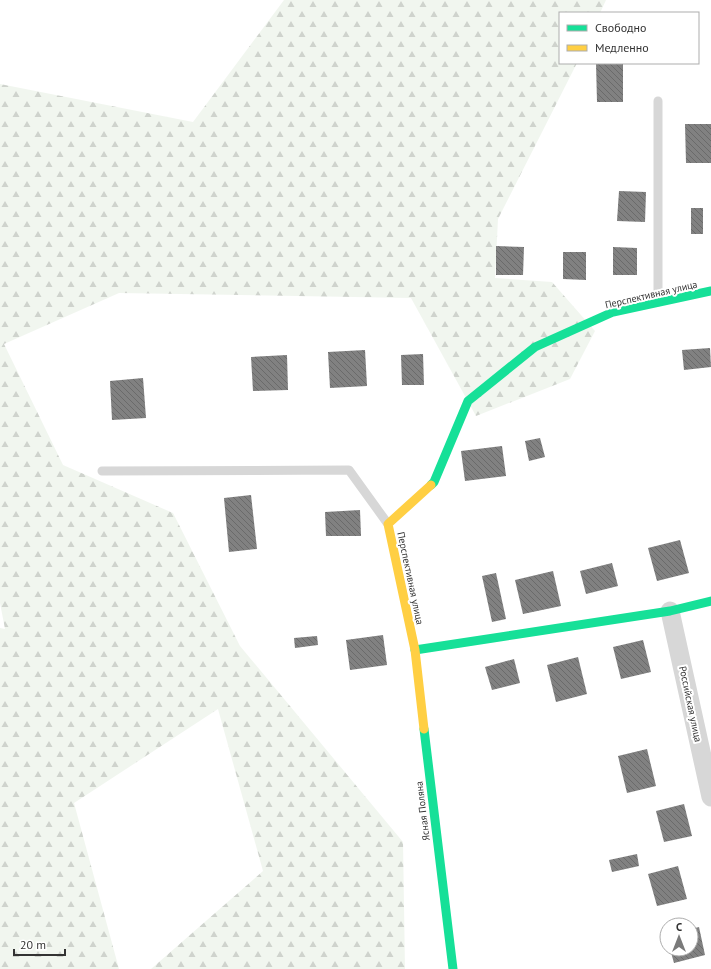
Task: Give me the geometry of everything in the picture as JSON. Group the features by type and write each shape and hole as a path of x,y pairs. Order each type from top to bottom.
{"street":[{"name":"Перспективная улица","path":"415,650 388,524 434,482 468,401 535,347 613,312 711,291"},
{"path":"415,650 670,612 711,601"},
{"name":"Российская улица","path":"670,612 711,797"},
{"name":"Ясная Поляна","path":"415,650 454,969"}],"lane":[{"path":"658,101 658,302"},
{"path":"102,471 349,470 388,524"}],"green space":[{"path":"284,0 606,0 600,12 559,12 559,64 576,64 498,219 495,278 552,282 595,331 570,379 476,416 411,298 119,293 4,344 63,465 173,513 240,646 403,842 405,969 151,969 263,871 218,709 74,803 119,969 0,969 0,628 5,629 0,603 0,84 193,122"}],"building":[{"path":"596,64 623,64 623,102 597,102"},
{"path":"685,124 711,124 711,163 686,163"},
{"path":"619,191 646,192 645,222 617,221"},
{"path":"691,208 703,208 703,234 691,234"},
{"path":"496,246 524,247 523,275 496,275"},
{"path":"613,247 637,248 637,275 613,275"},
{"path":"563,252 586,252 586,280 563,279"},
{"path":"710,348 711,367 684,370 682,350"},
{"path":"365,350 367,386 330,388 328,352"},
{"path":"423,354 424,385 402,385 401,355"},
{"path":"287,355 288,390 253,391 251,357"},
{"path":"143,378 146,418 112,420 110,381"},
{"path":"540,438 545,457 529,461 525,441"},
{"path":"502,446 506,476 465,481 461,451"},
{"path":"251,495 257,549 229,552 224,498"},
{"path":"360,510 361,536 326,536 325,512"},
{"path":"680,540 689,573 657,581 648,548"},
{"path":"612,563 618,586 586,594 580,571"},
{"path":"553,571 561,606 523,614 515,580"},
{"path":"496,573 506,619 492,622 482,576"},
{"path":"383,635 387,665 350,670 346,640"},
{"path":"317,636 318,645 295,648 294,638"},
{"path":"643,640 651,672 621,679 613,647"},
{"path":"578,657 587,694 556,702 547,665"},
{"path":"514,659 520,683 492,690 485,667"},
{"path":"647,749 656,786 627,793 618,756"},
{"path":"684,804 692,836 664,842 656,811"},
{"path":"637,854 639,866 612,872 609,860"},
{"path":"678,866 687,899 657,906 648,874"},
{"path":"699,927 705,955 699,957"},
{"path":"672,957 697,957 674,963"}],"traffic: fast":[{"path":"431,485 434,482 468,401 535,347 613,312 711,291"},
{"path":"415,650 670,611 711,601"},
{"path":"424,729 453,969"}],"traffic: slow":[{"path":"424,729 415,650 388,524 431,485"}]}
